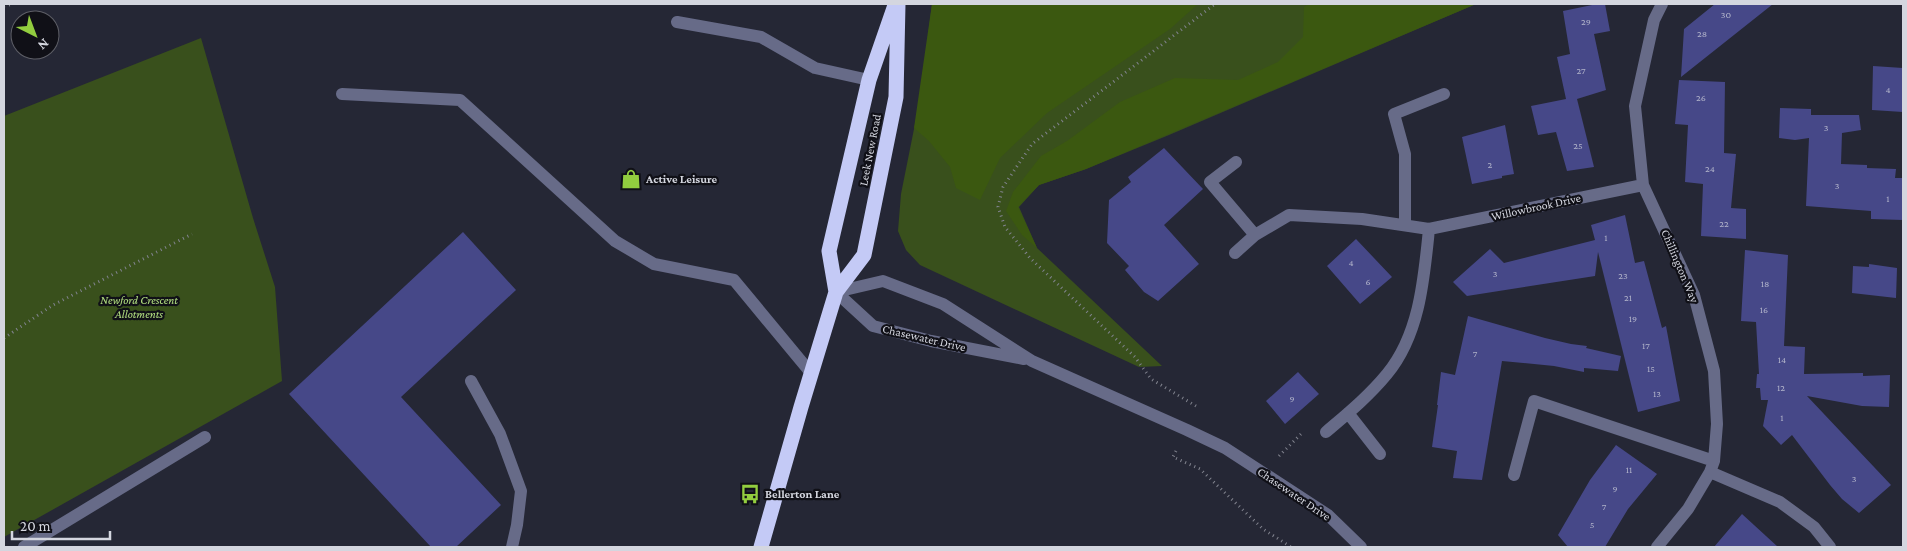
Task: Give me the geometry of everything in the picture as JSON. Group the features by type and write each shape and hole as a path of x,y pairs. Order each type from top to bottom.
{"highway":[{"name":"Leek New Road","path":"836,292 829,251 869,80 897,4"},
{"name":"Leek New Road","path":"761,547 836,292 864,255 896,97 897,4"}],"street":[{"name":"Chillington Way","path":"1657,547 1688,509 1712,467 1717,424 1714,371 1694,295 1643,185 1635,106 1654,20 1662,4"},
{"path":"677,22 761,37 815,68 869,80"},
{"path":"342,94 460,100 614,241 654,264 734,280 811,373"},
{"path":"1405,225 1405,154 1394,114 1444,94"},
{"path":"1235,253 1255,235 1210,182 1236,162"},
{"name":"Willowbrook Drive","path":"1255,235 1289,215 1362,219 1429,229 1643,185"},
{"path":"1326,432 1370,393 1389,372 1409,337 1419,304 1429,229"},
{"name":"Chasewater Drive","path":"836,292 883,281 943,304 1032,361 1225,448 1328,515 1361,547"},
{"name":"Chasewater Drive","path":"836,292 873,326 931,341 1032,361"},
{"path":"472,381 500,434 521,491 518,525 512,547"},
{"path":"1514,475 1534,401 1712,467 1780,502 1814,527 1830,547"},
{"path":"1348,413 1380,454"},
{"path":"24,547 205,437"}],"path":[{"path":"4,6 13,4"},
{"path":"1215,4 1032,144 1003,187 998,208 1005,227 1030,258 1135,357 1152,379 1201,409 1173,457 1200,469 1263,528 1291,547"},
{"path":"4,338 53,305 192,234"},
{"path":"1262,472 1303,432 1326,432"}],"green space":[{"path":"932,4 1476,4 1169,135 1086,169 1039,185 1019,207 1037,248 1162,366 1139,367 920,265 906,250 898,231 901,194 920,99"},
{"path":"932,4 1198,4 1170,29 1047,113 1000,158 980,200 956,188 950,167 929,141 914,128"},
{"path":"1309,4 1476,4 1086,169 1039,185 1018,207 1037,248 1022,235 1006,211 1013,192 1041,156 1067,141 1120,102 1175,78 1238,80 1278,62 1303,37 1304,7"},
{"name":"Newford Crescent Allotments","path":"201,38 275,287 282,381 4,537 4,116"}],"building":[{"path":"1605,4 1610,31 1594,34 1606,90 1577,99 1594,167 1567,171 1556,132 1538,135 1531,106 1566,99 1557,57 1570,54 1563,11"},
{"path":"1715,4 1773,4 1681,77 1684,29"},
{"path":"1873,66 1903,68 1903,112 1872,110"},
{"path":"1679,80 1725,82 1724,153 1736,154 1731,208 1746,209 1746,239 1701,236 1703,184 1685,182 1688,125 1675,124"},
{"path":"1780,108 1811,109 1811,115 1859,115 1861,130 1842,133 1841,164 1867,165 1867,168 1896,169 1895,178 1903,178 1903,220 1871,219 1871,211 1806,206 1809,138 1795,140 1779,138"},
{"path":"1505,125 1514,174 1472,184 1462,137"},
{"path":"1164,148 1203,189 1164,225 1199,264 1158,301 1144,292 1125,270 1129,266 1107,243 1109,200 1131,182 1128,177"},
{"path":"1625,215 1635,263 1644,261 1662,328 1666,326 1680,401 1638,412 1598,252 1595,276 1467,296 1453,282 1490,249 1504,263 1595,240 1591,225"},
{"path":"463,232 516,290 401,397 501,505 456,547 431,547 289,394"},
{"path":"1356,239 1392,277 1360,304 1327,266"},
{"path":"1745,250 1788,255 1784,346 1805,347 1804,374 1863,373 1863,376 1890,375 1889,407 1862,406 1807,396 1891,485 1859,513 1842,499 1792,435 1781,445 1763,426 1768,400 1761,400 1760,388 1756,388 1757,374 1759,374 1756,322 1741,321"},
{"path":"1869,264 1897,268 1896,298 1852,293 1853,266 1869,267"},
{"path":"1468,316 1545,338 1587,346 1586,348 1621,356 1618,371 1584,368 1584,372 1554,366 1502,361 1482,480 1453,478 1457,451 1432,447 1441,372 1455,375"},
{"path":"1298,372 1319,394 1285,424 1266,401"},
{"path":"1616,445 1657,474 1628,509 1605,547 1568,547 1558,535 1590,480"},
{"path":"1742,514 1778,547 1714,547"}],"place":[{"name":"Active Leisure","path":"631,179"},
{"name":"Bellerton Lane","path":"750,494"}]}
